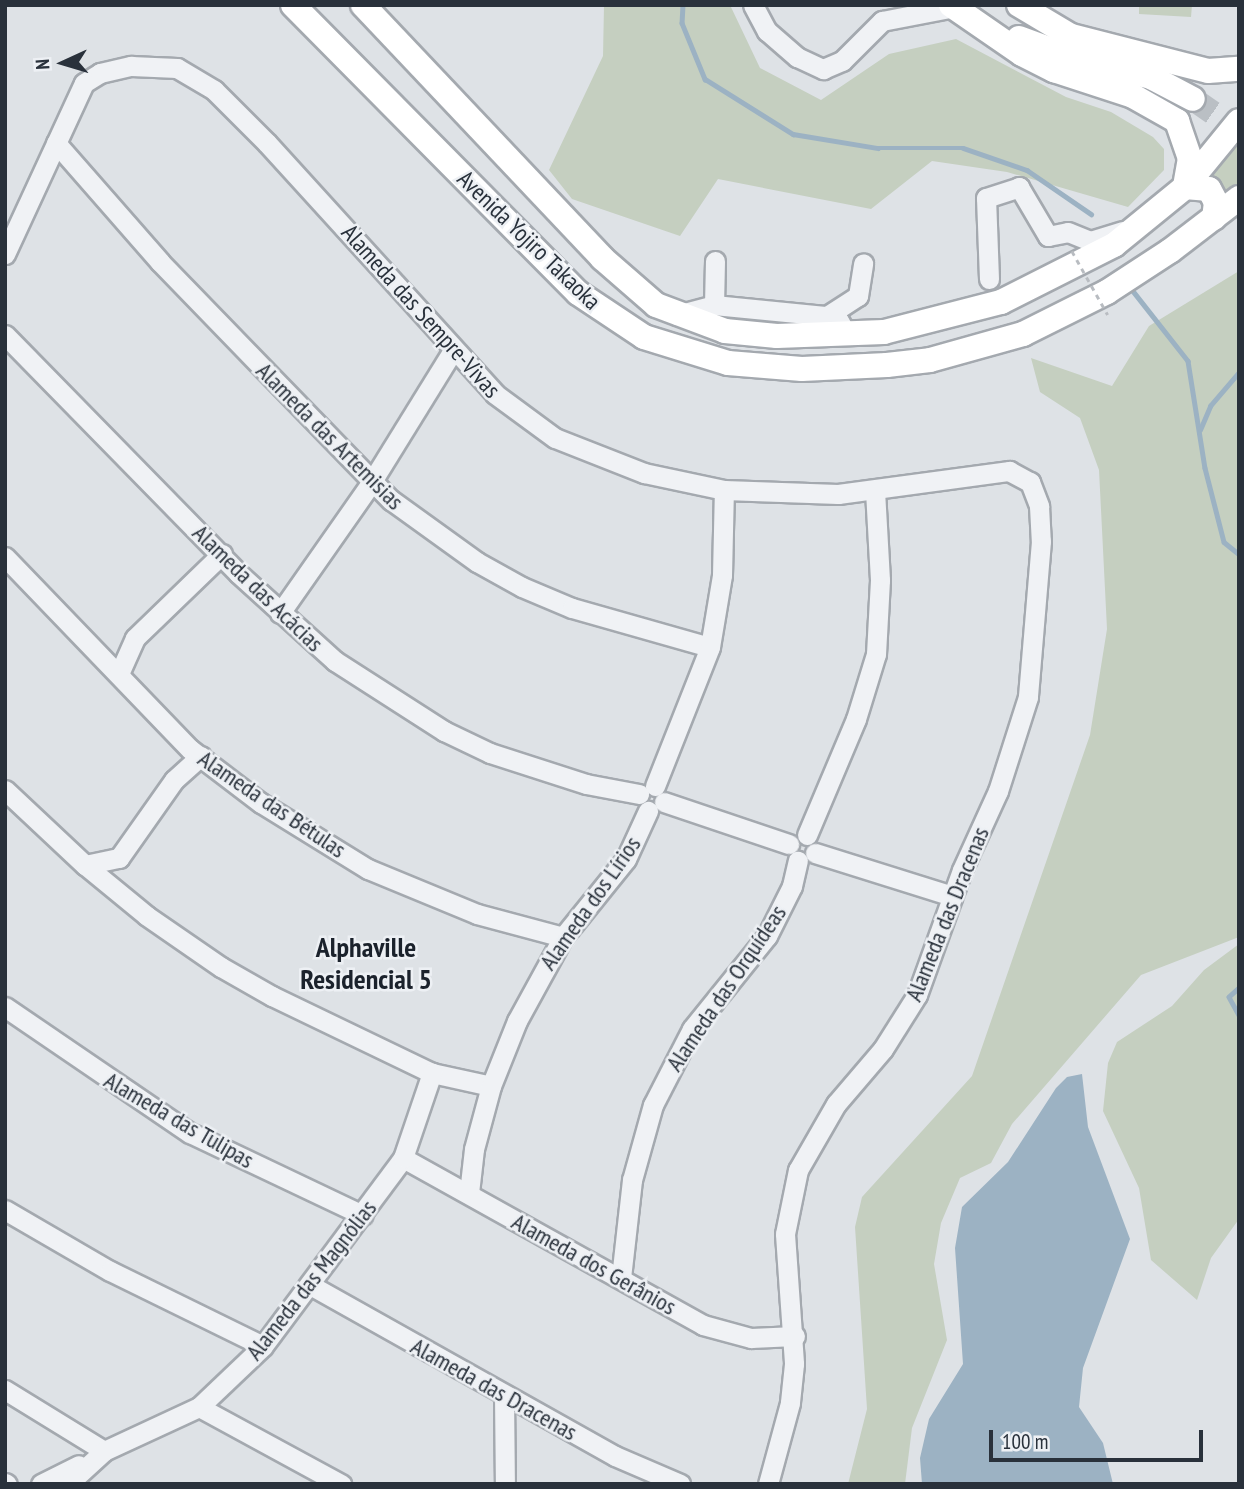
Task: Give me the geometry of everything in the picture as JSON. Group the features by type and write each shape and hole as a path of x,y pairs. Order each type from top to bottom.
{"main road":[{"name":"Avenida Yojiro Takaoka","path":"293,5 578,293 644,337 728,363 763,368 845,368 930,360 982,346 1068,314 1170,251 1230,207"},
{"name":"Avenida Yojiro Takaoka","path":"363,5 601,258 656,306 677,316 725,331 777,336 847,335 925,325 1001,302 1063,275 1137,227 1185,187 1239,121"},
{"path":"998,5 1051,48"},
{"path":"1019,5 1071,36 1208,71 1239,69"},
{"path":"961,6 1022,54 1054,70 1133,96 1177,121 1190,158 1185,187 1209,189 1216,202 1230,207"},
{"path":"961,6 1029,44 1151,77 1193,99"}],"street":[{"path":"753,5 767,31 797,57 823,69 842,61 882,21 917,10 961,6"},
{"name":"Alameda das Sempre-Vivas","path":"5,254 73,101 84,83 100,73 153,64 196,76 320,200 452,352 528,422 555,438 644,472 724,489 838,494 1009,471 1030,482"},
{"name":"Alameda das Artemisias","path":"56,143 160,262 371,483 477,562 522,587 572,608 710,647"},
{"path":"989,279 986,198 1019,187 1048,236 1068,232 1090,241 1137,227"},
{"path":"714,305 715,261"},
{"path":"827,316 858,296 863,262"},
{"path":"677,316 714,305 827,316 839,321 847,335"},
{"name":"Alameda das Acácias","path":"5,335 279,613 335,661 444,732 539,770 651,798 952,896"},
{"path":"279,613 371,483 452,352"},
{"name":"Alameda das Dracenas","path":"768,1484 790,1403 796,1336 785,1234 798,1170 836,1104 883,1049 917,995 952,896 998,791 1028,697 1041,541 1039,506 1030,482"},
{"name":"Alameda dos Lírios","path":"469,1193 474,1149 491,1086 516,1021 563,937 626,859 710,647 722,575 724,489"},
{"name":"Alameda das Orquídeas","path":"621,1278 632,1180 653,1105 692,1029 767,936 788,895 803,848 860,709 876,654 880,580 875,491"},
{"path":"119,674 135,638 222,554"},
{"name":"Alameda das Bétulas","path":"5,557 183,740 261,803 368,869 477,914 563,937"},
{"path":"94,649 135,638"},
{"path":"174,779 183,740"},
{"path":"112,887 124,853 174,779 201,756"},
{"path":"5,790 13,805 112,887 241,979 432,1073 491,1086"},
{"path":"85,865 124,853"},
{"name":"Alameda das Tulipas","path":"5,1007 190,1133 363,1215"},
{"name":"Alameda das Magnólias","path":"41,1484 199,1407 263,1346 312,1286 403,1158 432,1073"},
{"name":"Alameda dos Gerânios","path":"403,1158 704,1325 729,1333 796,1336"},
{"path":"5,1210 110,1271 263,1346"},
{"name":"Alameda das Dracenas","path":"312,1286 504,1395 671,1482"},
{"path":"5,1390 101,1455"},
{"path":"504,1395 505,1484"},
{"path":"199,1407 341,1484"},
{"name":"Alameda das Magnólias","path":"68,1484 101,1455"}],"path":[{"path":"1072,251 1108,315"}],"green space":[{"path":"604,5 730,5 760,68 821,100 889,54 956,39 1066,97 1111,112 1153,137 1164,149 1164,170 1128,207 1007,172 932,161 871,209 718,179 680,236 572,199 549,170 603,56"},
{"path":"1139,5 1192,5 1191,17 1139,14"},
{"path":"1239,140 1239,184 1229,193 1211,178"},
{"path":"1239,271 1239,937 1141,975 1012,1124 991,1163 960,1178 941,1223 934,1264 947,1340 912,1428 905,1484 848,1484 867,1409 855,1227 862,1197 972,1076 1090,735 1107,629 1099,470 1080,418 1040,392 1031,358 1112,386 1149,326"},
{"path":"1239,944 1239,1219 1211,1258 1197,1300 1151,1260 1139,1188 1103,1111 1108,1063 1117,1042 1172,1006 1204,970"}],"water":[{"path":"1082,1074 1088,1127 1130,1239 1083,1368 1079,1407 1103,1443 1113,1484 922,1484 920,1458 929,1419 963,1364 955,1248 962,1207 1008,1162 1056,1088 1067,1077"}],"waterway":[{"path":"683,5 682,23 705,79 793,134 878,148 963,148 1027,170 1091,214"},
{"path":"1133,291 1188,361 1205,468 1224,542 1239,554"},
{"path":"1200,430 1210,406 1239,372"},
{"path":"1239,988 1229,997 1239,1015"}],"tunnel":[{"path":"1193,99 1239,131"}],"district":[{"name":"Alphaville Residencial 5","path":"366,963"}]}
